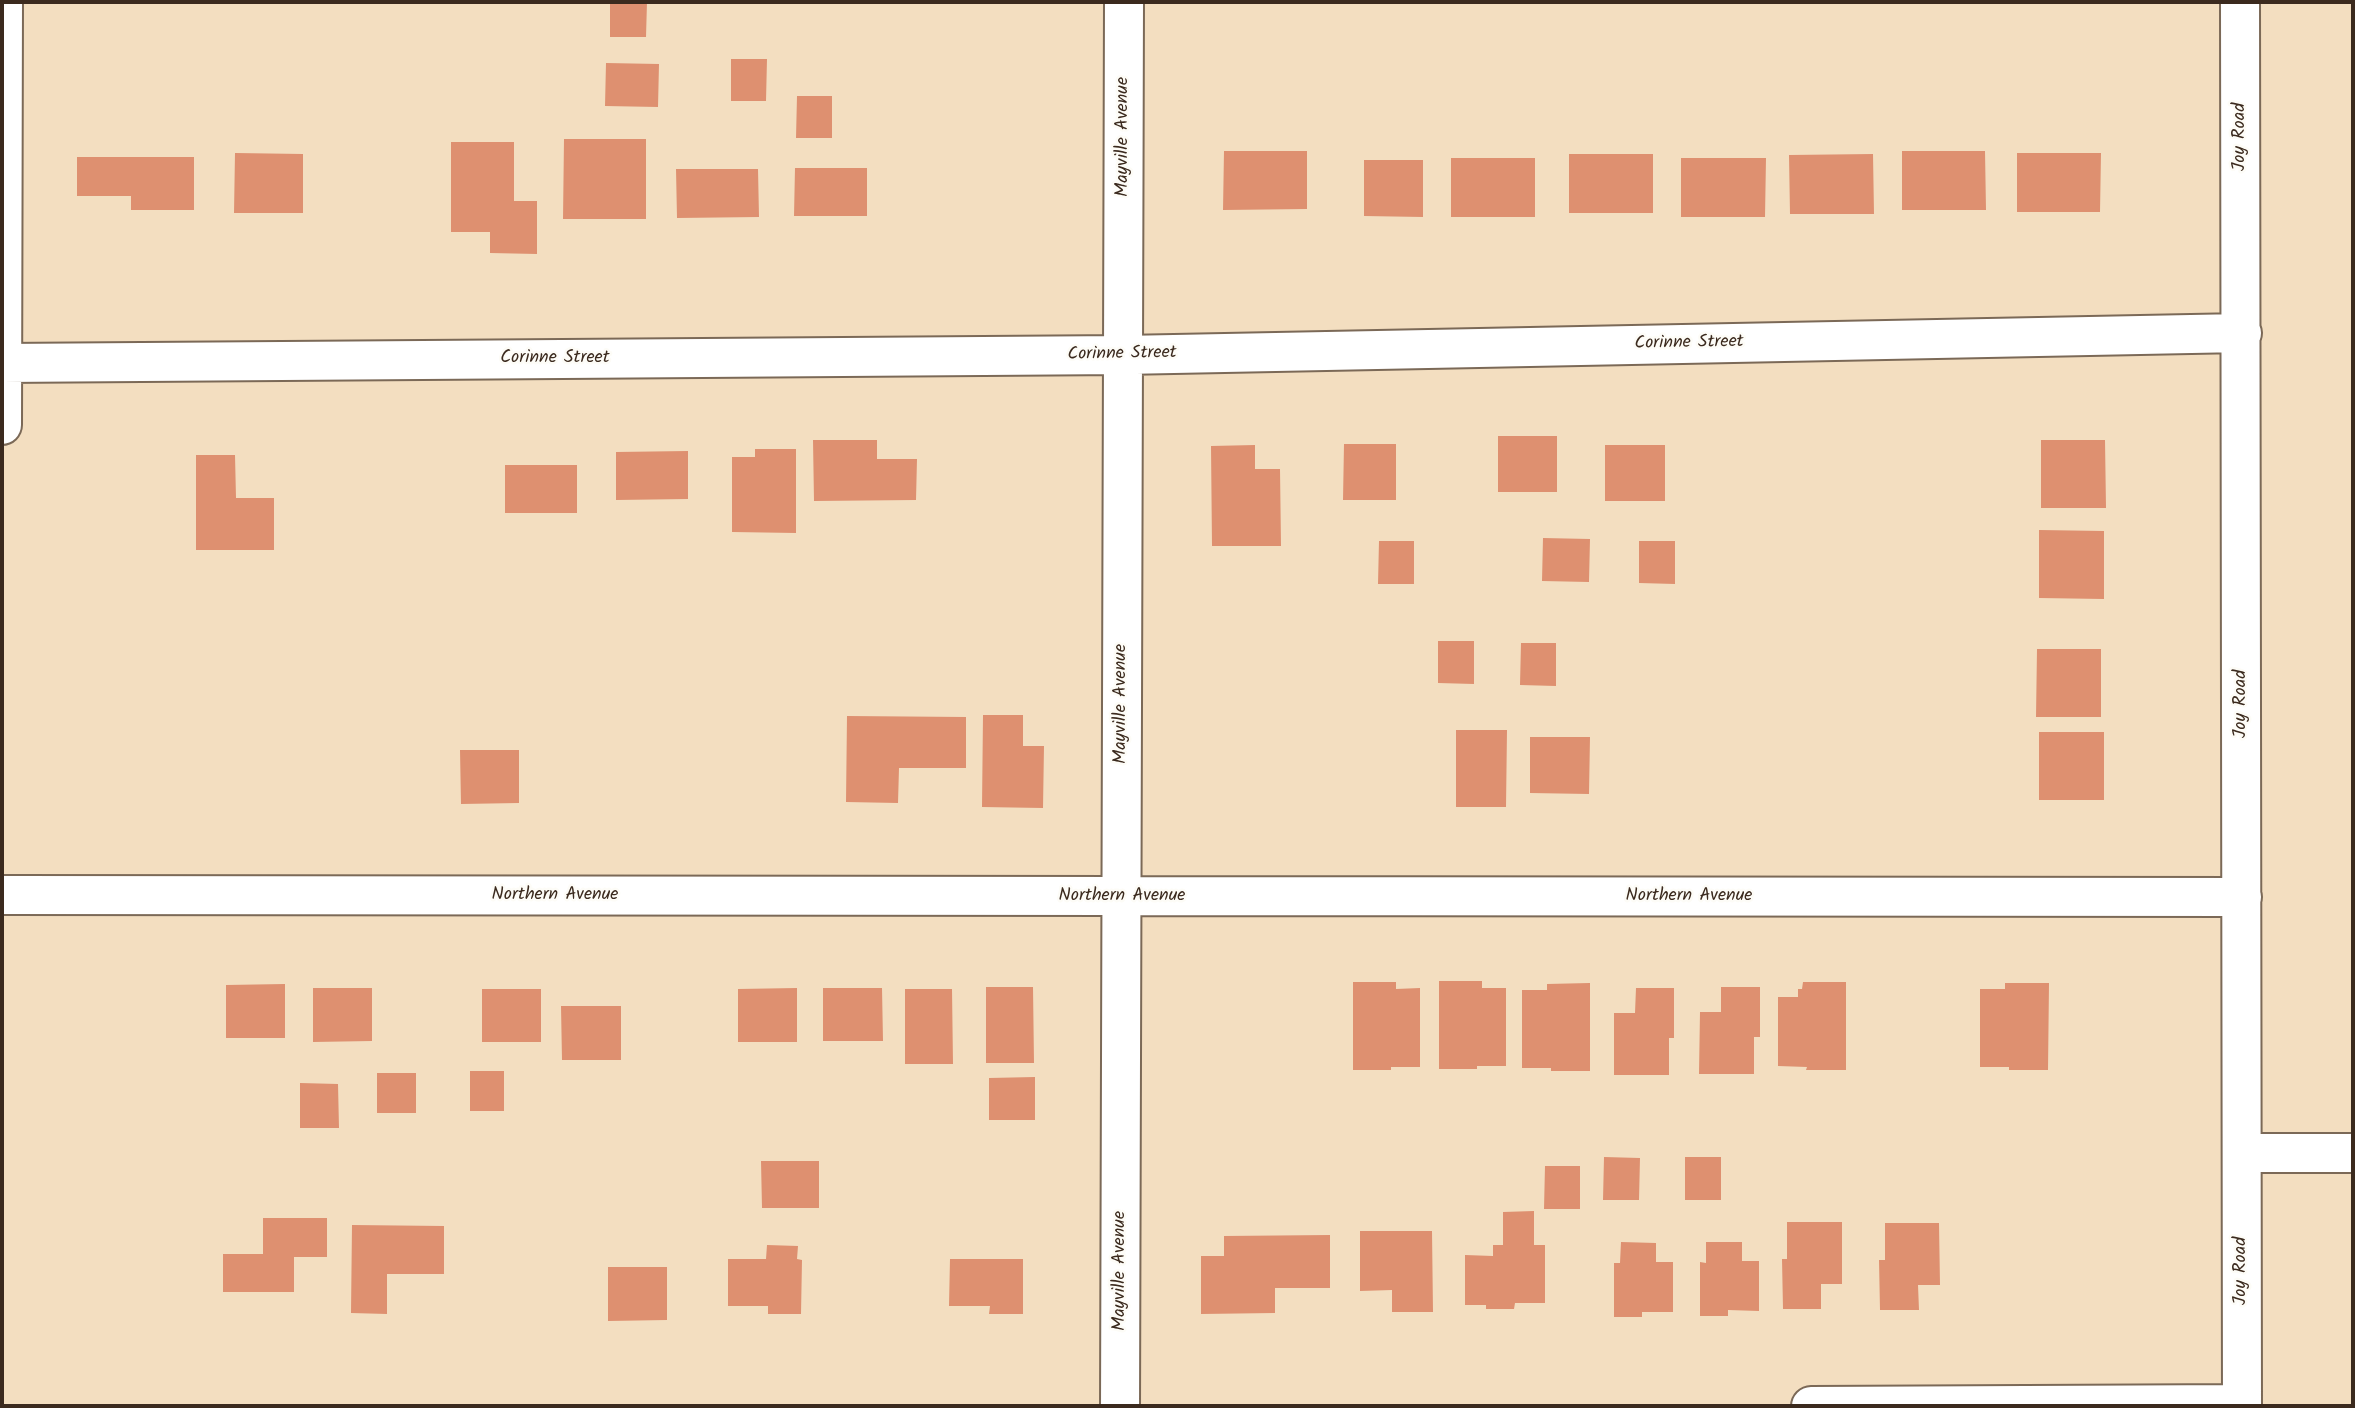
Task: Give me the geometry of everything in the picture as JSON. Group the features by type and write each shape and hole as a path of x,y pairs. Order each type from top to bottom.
{"street":[{"path":"2,425 3,2"},
{"name":"Mayville Avenue","path":"1120,1406 1124,2"},
{"name":"Joy Road","path":"2240,2 2242,1405"},
{"name":"Corinne Street","path":"2,363 1122,355 2242,332"},
{"name":"Northern Avenue","path":"2,895 2242,897"},
{"path":"2242,1153 2353,1153"},
{"path":"1811,1406 2242,1405"}],"building":[{"path":"610,2 647,2 646,37 610,37"},
{"path":"731,59 767,59 766,101 731,101"},
{"path":"606,63 659,64 658,107 605,106"},
{"path":"797,96 832,96 832,138 796,138"},
{"path":"564,139 646,139 646,219 563,219"},
{"path":"451,142 514,142 514,201 537,201 537,254 490,253 490,232 451,232"},
{"path":"1224,151 1307,151 1307,209 1223,210"},
{"path":"1902,151 1985,151 1986,210 1902,210"},
{"path":"235,153 303,154 303,213 234,213"},
{"path":"2017,153 2101,153 2100,212 2017,212"},
{"path":"1569,154 1653,154 1653,213 1569,213"},
{"path":"1873,154 1874,214 1790,214 1789,155"},
{"path":"77,157 194,157 194,210 131,210 131,196 77,196"},
{"path":"1451,158 1535,158 1535,217 1451,217"},
{"path":"1681,158 1766,158 1765,217 1681,217"},
{"path":"1364,160 1423,160 1423,217 1364,216"},
{"path":"795,168 867,168 867,216 794,216"},
{"path":"676,169 758,169 759,217 677,218"},
{"path":"1498,436 1557,436 1557,492 1498,492"},
{"path":"813,440 877,440 877,459 917,459 916,500 814,501"},
{"path":"2041,440 2105,440 2106,508 2041,508"},
{"path":"1344,444 1396,444 1396,500 1343,500"},
{"path":"1255,445 1255,469 1280,469 1281,546 1212,546 1211,446"},
{"path":"1605,445 1665,445 1665,501 1605,501"},
{"path":"755,449 796,449 796,533 732,532 732,457 755,457"},
{"path":"688,451 688,499 616,500 616,452"},
{"path":"196,455 235,455 236,498 274,498 274,550 196,550"},
{"path":"505,465 577,465 577,513 505,513"},
{"path":"2039,530 2104,531 2104,599 2039,598"},
{"path":"1543,538 1590,539 1589,582 1542,581"},
{"path":"1379,541 1414,541 1414,584 1378,584"},
{"path":"1639,541 1675,541 1675,584 1639,583"},
{"path":"1438,641 1474,641 1474,684 1438,683"},
{"path":"1521,643 1556,643 1556,686 1520,685"},
{"path":"2037,649 2101,649 2101,717 2036,717"},
{"path":"983,715 1023,715 1023,746 1044,746 1043,808 982,807"},
{"path":"847,716 966,717 966,768 899,768 898,803 846,802"},
{"path":"1456,730 1507,730 1506,807 1456,807"},
{"path":"2039,732 2104,732 2104,800 2039,800"},
{"path":"1530,737 1590,737 1589,794 1530,793"},
{"path":"460,750 519,750 519,803 461,804"},
{"path":"1439,981 1482,981 1482,988 1506,988 1506,1066 1439,1069"},
{"path":"1353,982 1396,982 1396,989 1420,988 1420,1067 1353,1070"},
{"path":"1803,982 1846,982 1846,1070 1806,1070 1807,1067 1778,1066 1778,997 1798,997 1798,989 1802,989"},
{"path":"1590,983 1590,1071 1522,1068 1522,990 1547,990 1547,984"},
{"path":"2005,983 2049,983 2048,1070 1980,1067 1980,989 2005,989"},
{"path":"285,984 285,1038 226,1038 226,985"},
{"path":"986,987 1033,987 1034,1063 986,1063"},
{"path":"1721,987 1760,987 1760,1037 1754,1037 1754,1074 1699,1074 1700,1012 1721,1012"},
{"path":"313,988 372,988 372,1041 313,1042"},
{"path":"797,988 797,1042 738,1042 738,989"},
{"path":"823,988 882,988 883,1041 823,1041"},
{"path":"1636,988 1674,988 1674,1038 1669,1038 1669,1075 1614,1075 1614,1013 1635,1013"},
{"path":"482,989 541,989 541,1042 482,1042"},
{"path":"905,989 952,989 953,1064 905,1064"},
{"path":"561,1006 621,1006 621,1060 562,1060"},
{"path":"470,1071 504,1071 504,1111 470,1111"},
{"path":"377,1073 416,1073 416,1113 377,1113"},
{"path":"1035,1077 1035,1120 989,1120 989,1078"},
{"path":"300,1083 338,1084 339,1128 300,1128"},
{"path":"1604,1157 1640,1158 1639,1200 1603,1200"},
{"path":"1685,1157 1721,1157 1721,1200 1685,1200"},
{"path":"761,1161 819,1161 819,1208 762,1208"},
{"path":"1545,1166 1580,1166 1580,1209 1544,1209"},
{"path":"1534,1211 1534,1245 1545,1245 1545,1303 1515,1303 1514,1309 1486,1309 1486,1305 1465,1305 1465,1255 1493,1256 1493,1245 1503,1245 1503,1212"},
{"path":"263,1218 327,1218 327,1257 294,1257 294,1292 223,1292 223,1254 263,1254"},
{"path":"1787,1222 1842,1222 1842,1284 1821,1284 1821,1309 1783,1309 1782,1259 1787,1259"},
{"path":"1885,1223 1939,1223 1940,1285 1918,1285 1919,1310 1880,1310 1879,1260 1885,1260"},
{"path":"352,1225 444,1226 444,1274 387,1274 387,1314 351,1313"},
{"path":"1360,1231 1432,1231 1433,1312 1392,1312 1392,1290 1360,1291"},
{"path":"1330,1235 1330,1288 1275,1288 1275,1313 1201,1314 1201,1256 1224,1256 1224,1236"},
{"path":"1621,1242 1656,1243 1656,1262 1673,1262 1673,1312 1642,1312 1642,1317 1614,1317 1614,1263 1620,1263"},
{"path":"1706,1242 1742,1242 1742,1261 1759,1261 1759,1311 1728,1310 1728,1316 1700,1316 1700,1262 1706,1263"},
{"path":"767,1245 798,1246 797,1259 802,1260 801,1314 768,1314 768,1306 728,1306 728,1259 766,1259"},
{"path":"950,1259 1023,1259 1023,1314 989,1314 990,1306 949,1306"},
{"path":"608,1267 667,1267 667,1320 608,1321"}]}
